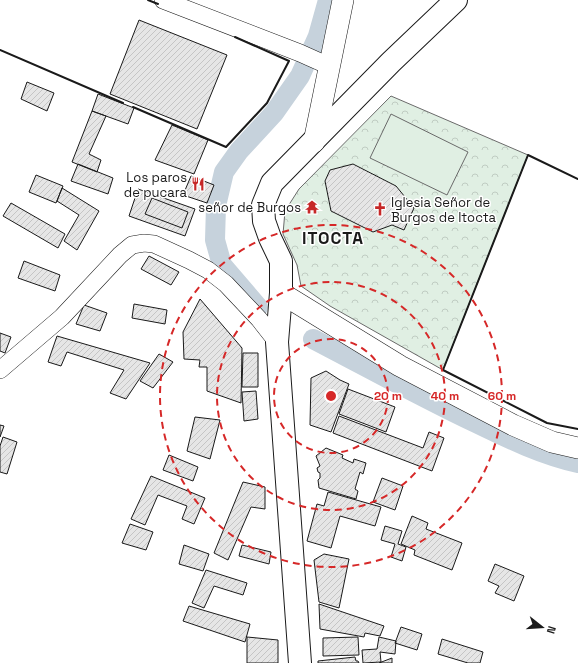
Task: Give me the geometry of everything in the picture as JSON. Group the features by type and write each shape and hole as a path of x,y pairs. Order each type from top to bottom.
{"main road":[{"path":"300,663 277,342 281,293 281,261 264,221 263,205 272,183 391,62 456,0"}],"street":[{"path":"162,0 300,53 324,64"},
{"path":"314,142 324,64 344,0"},
{"path":"0,370 62,317 120,255 132,245 144,243 154,244 208,270 226,284 259,319 277,342"},
{"path":"281,293 400,366 513,425 552,442 578,448"}],"green space":[{"path":"391,96 528,155 443,370 330,306 301,286 297,265 283,234 285,211 299,189"},
{"path":"391,114 468,152 447,195 370,158"}],"building":[{"path":"139,20 227,55 197,129 110,94"},
{"path":"27,82 54,93 47,111 21,99"},
{"path":"98,94 134,108 128,124 92,111"},
{"path":"92,111 106,116 89,154 101,160 97,172 72,162"},
{"path":"172,125 208,140 194,174 155,160"},
{"path":"78,164 113,178 108,194 71,181"},
{"path":"353,164 396,186 414,208 404,230 392,225 373,232 331,211 325,181 330,170"},
{"path":"36,175 63,186 56,203 29,192"},
{"path":"191,176 214,185 207,203 183,195"},
{"path":"62,188 99,211 77,250 64,241 79,215 57,201"},
{"path":"138,189 195,209 185,236 129,216"},
{"path":"152,198 188,212 182,228 145,214"},
{"path":"11,203 65,234 58,248 3,216"},
{"path":"149,256 179,272 171,285 141,269"},
{"path":"24,261 60,275 55,291 18,278"},
{"path":"200,299 242,348 241,403 207,391 207,367 199,367 200,360 184,359 183,332"},
{"path":"134,304 167,310 165,324 132,318"},
{"path":"84,305 107,313 100,331 76,324"},
{"path":"0,333 11,337 5,353 0,351"},
{"path":"57,336 150,363 126,399 110,393 124,370 67,352 61,366 48,362"},
{"path":"243,353 258,353 258,387 242,387"},
{"path":"159,354 173,362 153,388 140,381"},
{"path":"326,371 349,384 331,432 310,425 311,378"},
{"path":"348,389 395,407 386,432 339,414"},
{"path":"256,391 258,419 244,421 242,392"},
{"path":"339,416 423,448 429,432 444,438 432,471 333,433"},
{"path":"195,417 220,420 210,459 187,451"},
{"path":"0,425 4,426 0,437"},
{"path":"3,437 17,442 7,474 0,472 0,446"},
{"path":"326,448 343,455 342,458 353,463 354,459 366,463 363,474 360,472 355,489 358,491 356,499 319,488 318,480 320,478 320,473 318,472 317,468 320,466 316,456"},
{"path":"169,455 198,467 193,481 163,470"},
{"path":"151,476 205,498 194,524 182,519 187,506 158,495 145,525 131,519"},
{"path":"382,478 403,486 395,510 373,502"},
{"path":"243,482 265,487 265,509 251,507 228,560 214,553"},
{"path":"328,492 381,507 375,526 340,516 331,548 307,541 317,504 324,506"},
{"path":"412,516 428,523 426,529 462,543 452,570 414,555 415,550 401,544"},
{"path":"130,524 153,532 146,550 122,543"},
{"path":"385,526 402,531 398,544 406,547 402,561 391,557 395,544 381,540"},
{"path":"184,545 209,554 203,571 179,564"},
{"path":"242,545 271,552 269,564 239,556"},
{"path":"324,554 349,559 339,608 319,602 314,560"},
{"path":"495,564 524,576 514,601 495,593 499,586 488,581"},
{"path":"206,570 247,583 243,595 214,586 204,608 192,603"},
{"path":"319,604 384,626 380,636 365,633 364,637 320,629"},
{"path":"189,606 250,624 245,642 183,621"},
{"path":"401,627 422,634 417,650 395,643"},
{"path":"247,637 278,640 278,663 247,663"},
{"path":"358,637 359,655 323,656 323,638"},
{"path":"379,637 396,641 395,654 380,652 381,662 363,663 362,650 377,649"},
{"path":"442,639 483,652 480,663 468,663 438,654"},
{"path":"355,657 356,661 359,663 318,663 318,661"},
{"path":"392,658 392,663 379,663"}],"waterway":[{"path":"258,307 222,265 215,240 216,206 224,172 239,151 274,113 300,76 318,36 328,0"},
{"path":"313,339 435,403 501,435 552,456 578,463"}],"wall":[{"path":"148,0 158,4"},
{"path":"133,107 226,147 267,103 289,61 235,37"},
{"path":"0,50 123,103"},
{"path":"578,179 528,155 443,370 547,423 578,429"}],"place":[{"name":"Los paros de pucara","path":"198,184"},
{"name":"señor de Burgos","path":"312,207"},
{"name":"Iglesia Señor de Burgos de Itocta","path":"380,209"}],"district":[{"name":"ITOCTA","path":"333,238"}]}
